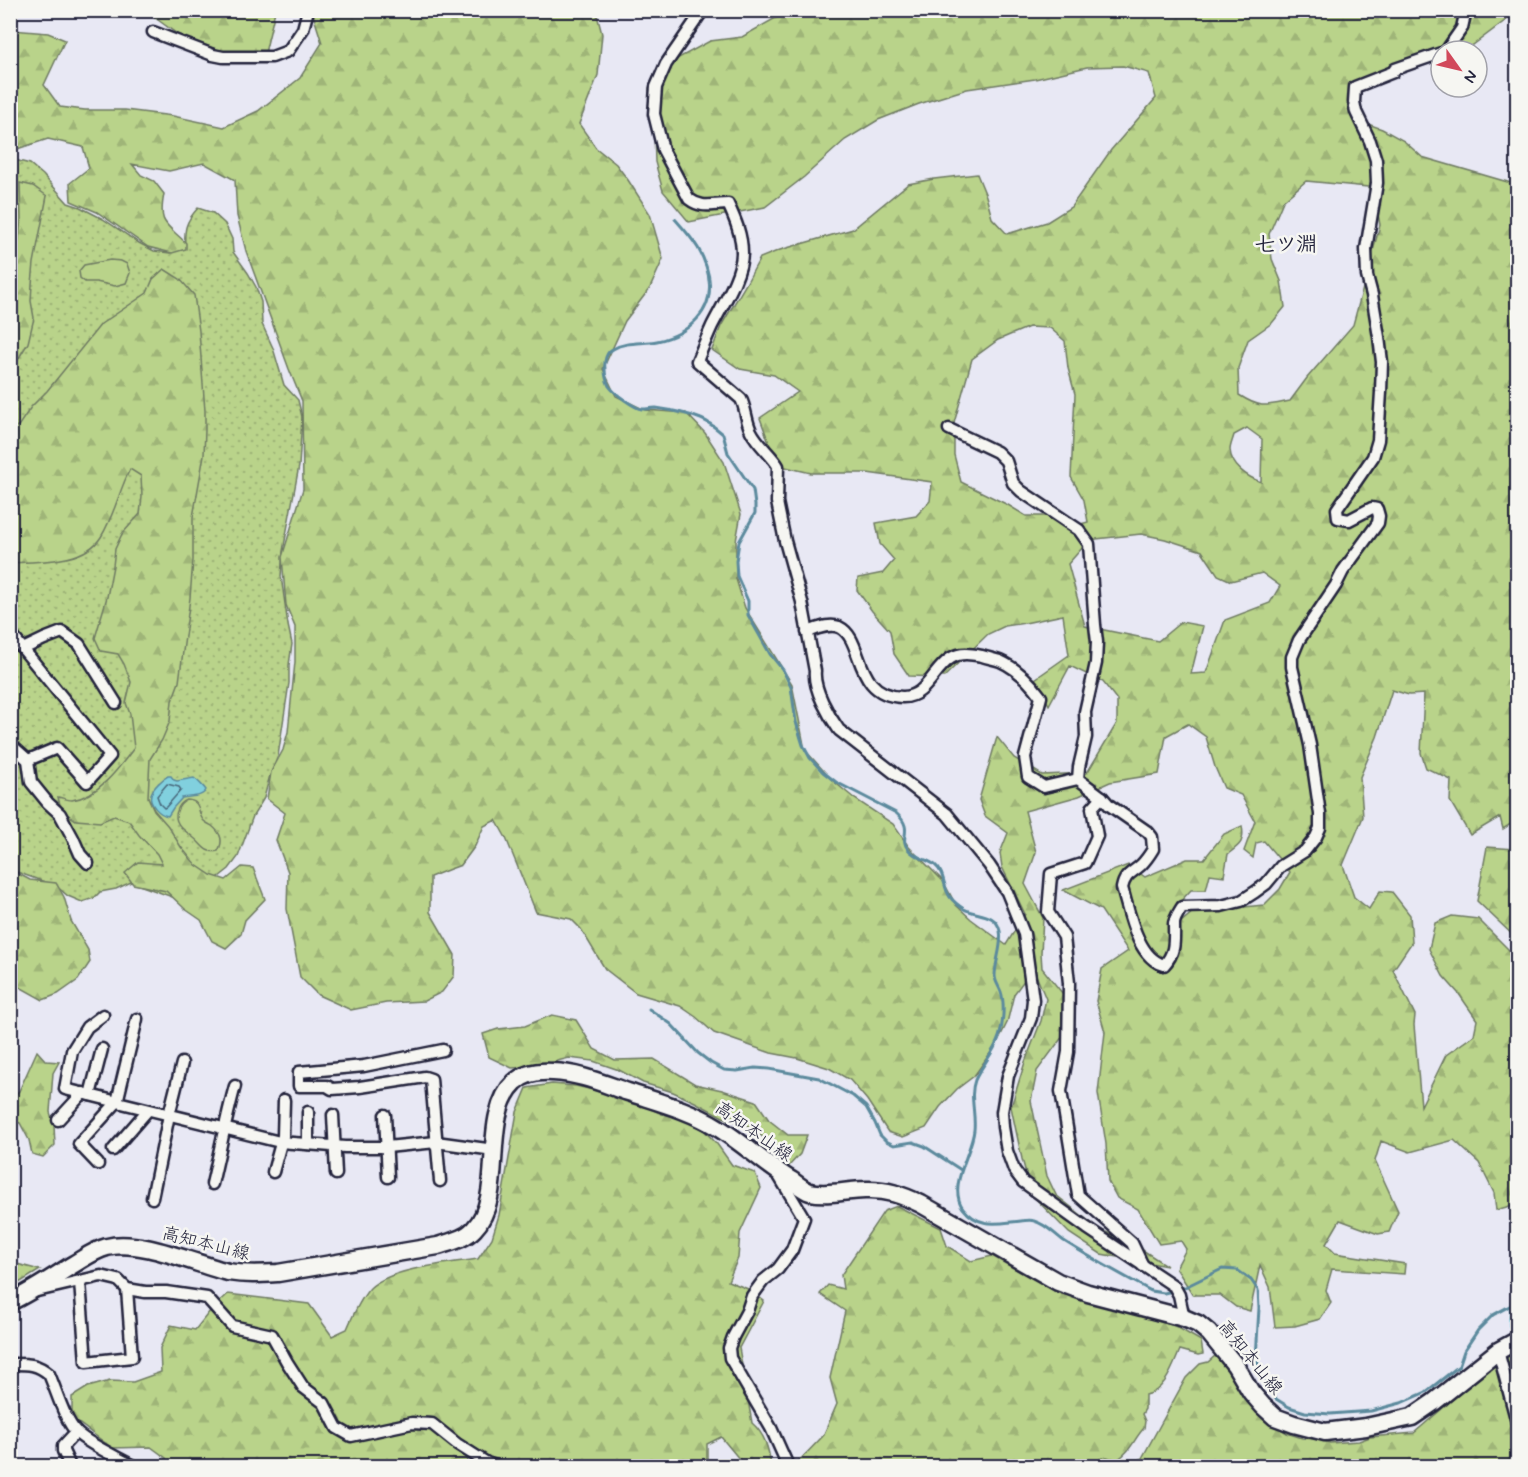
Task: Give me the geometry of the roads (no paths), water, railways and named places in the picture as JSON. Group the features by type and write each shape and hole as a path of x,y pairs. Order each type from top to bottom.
{"main road":[{"name":"高知本山線","path":"10,1302 93,1253 112,1246 141,1246 228,1272 260,1275 438,1246 456,1240 474,1229 486,1209 498,1117 507,1092 525,1075 552,1071 582,1077 701,1118 808,1191 832,1193 886,1190 902,1195 1058,1282 1088,1293 1184,1318 1198,1324 1209,1333 1235,1365 1251,1392 1263,1406 1275,1417 1293,1424 1324,1432 1366,1427 1412,1417 1508,1346"}],"street":[{"path":"153,32 223,57 272,57 288,51 303,29 308,10"},
{"path":"703,10 666,64 657,87 654,114 663,150 689,199 702,205 728,204 736,220 740,237 742,255 736,280 710,329 697,361 741,399 751,431 778,466 777,502 802,602 815,671 814,678 823,702 839,730 947,814 1007,891 1024,934 1033,1000 1030,1018 1008,1076 1002,1112 1007,1151 1014,1170 1023,1182 1176,1291 1184,1318"},
{"path":"1454,39 1462,28 1466,10"},
{"path":"1078,779 1152,837 1154,849 1140,866 1124,879 1122,888 1139,943 1151,958 1164,965 1170,958 1174,945 1174,923 1182,907 1221,906 1241,901 1266,884 1281,866 1305,851 1316,837 1320,828 1318,802 1310,745 1292,668 1292,657 1299,640 1343,571 1378,523 1379,516 1377,509 1372,508 1349,520 1338,518 1337,510 1373,457 1378,440 1382,392 1382,362 1367,276 1366,249 1377,183 1376,160 1356,112 1355,87 1429,57"},
{"path":"949,429 997,452 1006,461 1013,483 1021,491 1079,530 1089,544 1098,642 1096,663 1085,712 1086,737 1078,779"},
{"path":"807,632 827,626 838,627 849,634 869,681 884,693 900,697 912,697 918,694 952,657 969,653 1000,661 1026,678 1041,697 1025,757 1028,777 1044,787 1078,779"},
{"path":"23,649 62,632 79,644 116,703"},
{"path":"10,633 110,756 87,782 57,748 27,760"},
{"path":"10,744 27,760 31,782 48,804 60,814 80,854 88,862"},
{"path":"1102,797 1092,808 1097,836 1085,863 1051,874 1048,912 1064,937 1069,983 1068,1052 1061,1091 1078,1195 1132,1243 1143,1266"},
{"path":"103,1015 87,1027 72,1051 65,1089 280,1142 335,1147 387,1147 436,1142 494,1150"},
{"path":"98,1164 79,1144 117,1102 137,1019"},
{"path":"58,1120 86,1094 102,1049"},
{"path":"440,1181 431,1079 425,1077 332,1089 327,1086 299,1086 299,1072 364,1066 442,1050"},
{"path":"152,1198 182,1063"},
{"path":"212,1184 235,1086"},
{"path":"273,1172 283,1136 284,1100"},
{"path":"113,1150 148,1110"},
{"path":"308,1112 308,1144"},
{"path":"333,1115 336,1174"},
{"path":"385,1115 388,1178"},
{"path":"776,1171 804,1218 792,1250 778,1269 763,1281 752,1296 729,1348 730,1358 771,1428 788,1467"},
{"path":"1518,1258 1518,1266"},
{"path":"28,1293 101,1276 118,1280 127,1289 207,1298 232,1326 272,1335 286,1362 303,1387 324,1403 337,1428 351,1436 412,1423 432,1424 457,1444 496,1467"},
{"path":"80,1282 86,1362 132,1357 127,1289"},
{"path":"1508,1346 1518,1426"},
{"path":"10,1364 37,1365 49,1374 69,1422 76,1432 133,1467"},
{"path":"70,1467 63,1446 76,1432"}],"water":[{"path":"168,776 177,781 194,778 206,790 199,796 182,798 168,816 165,815 158,811 151,802 151,794 156,786"}],"waterway":[{"path":"675,219 696,244 706,266 709,285 707,303 697,319 674,336 657,341 618,346 611,350 605,363 609,386 624,400 638,408 656,408 690,415 707,422 723,434 728,453 753,490 755,505 755,513 739,542 736,561 737,576 748,601 748,615 770,654 783,670 791,687 796,722 803,745 810,758 836,782 896,813 902,819 906,829 905,845 914,854 938,868 952,899 964,909 995,921 1000,931 995,976 1002,997 1002,1027 997,1043 973,1086 974,1130 958,1190 963,1208 969,1215 982,1222 1004,1223 1029,1220 1038,1222 1075,1248 1151,1291 1164,1293 1173,1291"},
{"path":"649,1009 671,1024 698,1053 724,1070 769,1069 819,1078 853,1096 866,1107 880,1135 886,1141 894,1145 913,1142 924,1146 961,1170"},
{"path":"1179,1290 1222,1269 1237,1270 1251,1280 1258,1290 1256,1358 1263,1378 1276,1399 1289,1407 1305,1412 1330,1414 1371,1411 1401,1403 1426,1392 1459,1366 1464,1351 1478,1330 1493,1315 1517,1302"},
{"path":"1518,1302 1516,1324 1518,1329"}],"district":[{"name":"七ツ淵","path":"1286,244"}]}
